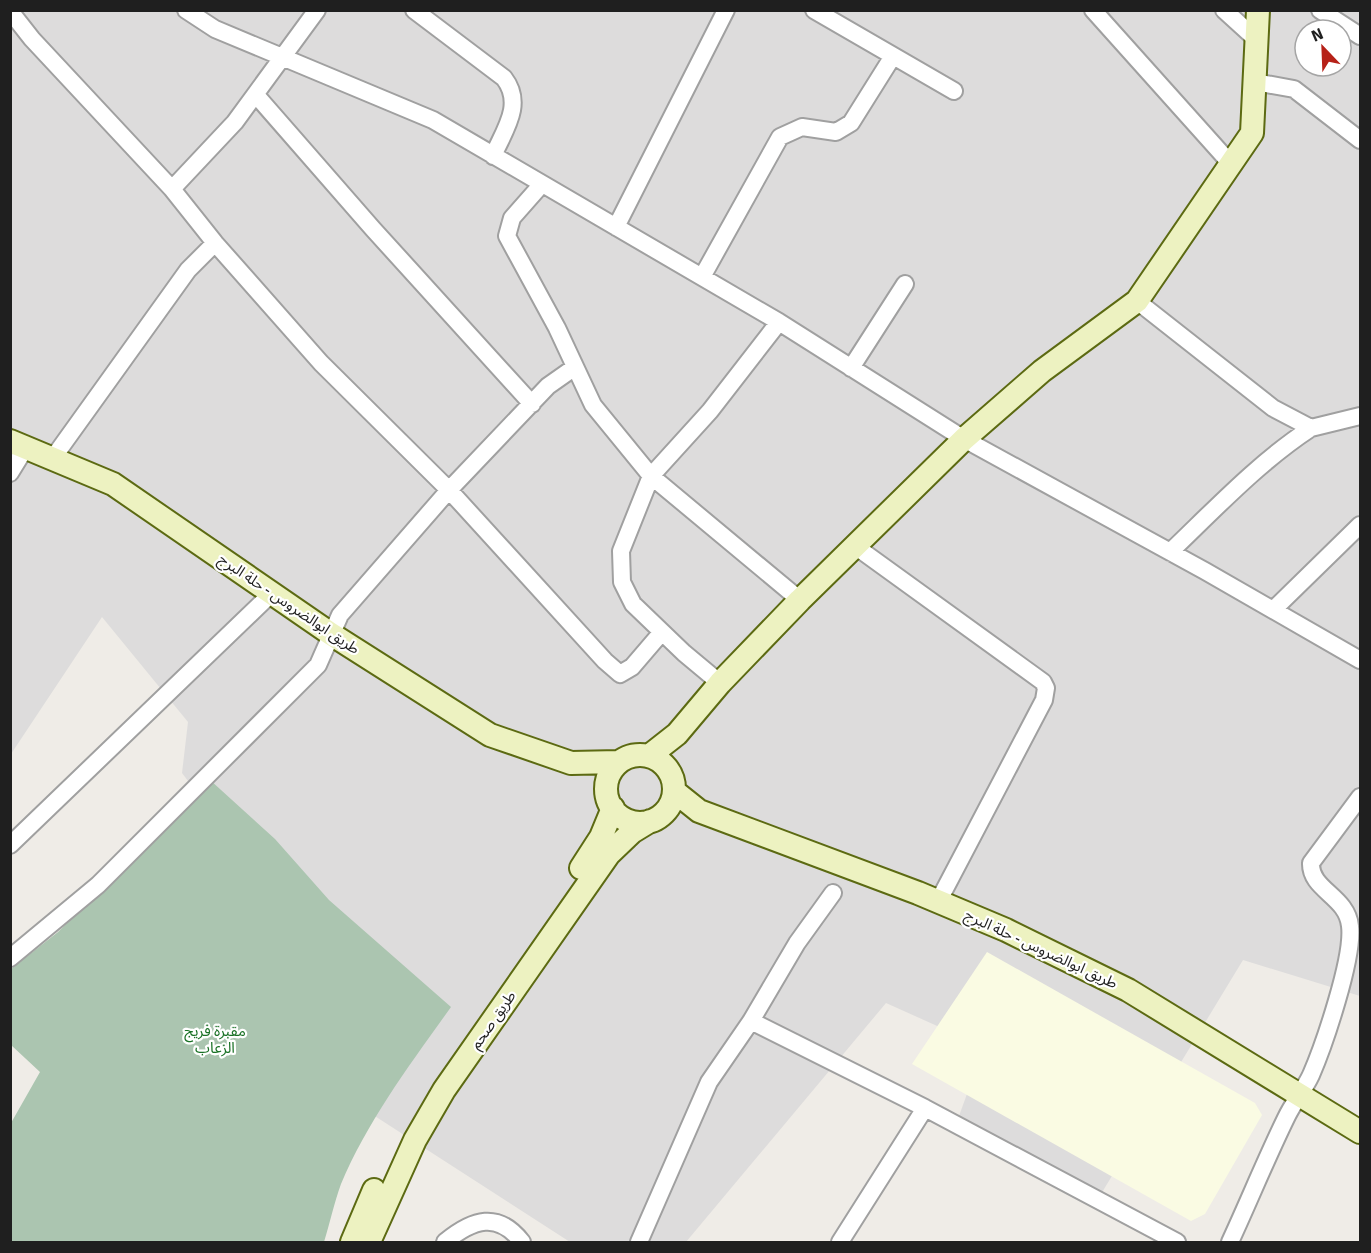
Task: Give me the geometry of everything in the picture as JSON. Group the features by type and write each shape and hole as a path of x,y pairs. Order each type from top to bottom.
{"main road":[{"path":"649,756 677,734 720,683 800,600 964,439 1042,370 1137,301 1252,133 1258,10"},
{"name":"طريق ابوالضروس - حلة البرج","path":"18,444 113,484 331,634 490,735 571,763 619,762"},
{"path":"668,768 649,756 628,757 619,762 612,770 610,800 623,818 637,822 656,818 671,804 675,791 668,768 677,734"},
{"name":"طريق ابوالضروس - حلة البرج","path":"571,763 610,800"},
{"name":"طريق ابوالضروس - حلة البرج","path":"675,791 699,811 1006,930 1128,990 1360,1132"},
{"name":"طريق صحم","path":"352,1242 370,1198 410,1119 438,1073 595,848 610,800"},
{"name":"طريق ابوالضروس - حلة البرج","path":"656,818 699,811"},
{"name":"طريق صحم","path":"369,1242 415,1140 455,1074 609,854 632,832 656,818"}],"street":[{"path":"10,10 32,39 172,189 214,243 321,363 449,490 620,674 632,667 662,632"},
{"path":"186,10 215,29 433,120 779,322 964,439 1360,660"},
{"path":"172,189 235,122 317,10"},
{"path":"414,10 504,78 511,86 514,108 493,156"},
{"path":"616,227 726,10"},
{"path":"814,10 954,92"},
{"path":"1093,10 1231,164"},
{"path":"1224,10 1257,40"},
{"path":"1320,10 1360,36"},
{"path":"702,277 780,137 802,127 836,132 851,123 893,56"},
{"path":"1255,82 1294,89 1360,140"},
{"path":"256,95 373,229 532,404"},
{"path":"542,184 512,218 507,236 593,405 651,476 800,600"},
{"path":"53,458 188,270 214,243"},
{"path":"851,368 905,284"},
{"path":"1137,301 1274,408 1311,428"},
{"path":"720,683 633,604 622,582 621,550 651,476 710,411 779,322"},
{"path":"10,958 98,885 318,665 340,615 449,490 548,386 575,367"},
{"path":"1170,552 1290,442 1311,428 1360,416"},
{"path":"10,473 18,444"},
{"path":"1273,610 1360,525"},
{"path":"855,546 1043,682 1046,688 1044,700 938,902"},
{"path":"10,845 272,593"},
{"path":"1230,1242 1299,1094 1311,1075 1344,975 1350,939 1347,913 1339,901 1312,877 1311,863 1360,797"},
{"path":"639,1242 709,1082 751,1021 797,943 833,893"},
{"path":"751,1021 925,1108 1177,1242"},
{"path":"840,1242 925,1108"},
{"path":"445,1242 466,1229 489,1221 510,1227 522,1242"}],"shaded area":[{"path":"11,11 1360,11 1360,996 1243,960 1101,1194 959,1116 984,1047 886,1003 686,1242 570,1242 291,1062 358,1006 182,773 188,722 102,617 11,754"},
{"path":"987,952 1255,1103 1262,1115 1205,1214 1191,1221 912,1064"}],"green space":[{"name":"مقبرة فريج الزعاب","path":"210,780 275,839 329,900 451,1007 391,1092 364,1137 341,1184 324,1242 11,1242 11,1123 40,1072 11,1045 11,969 58,932"}]}
